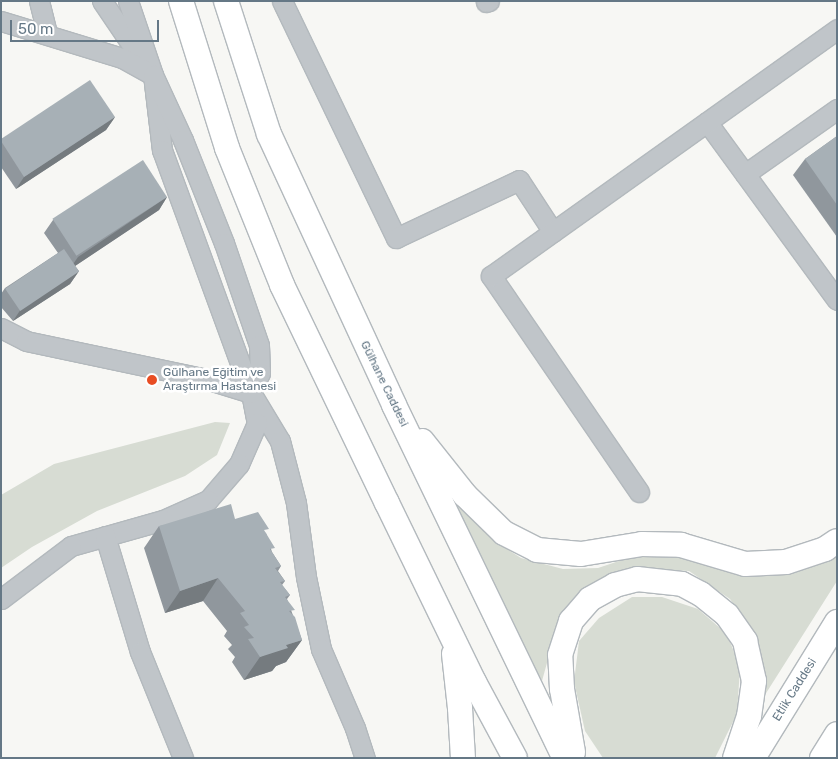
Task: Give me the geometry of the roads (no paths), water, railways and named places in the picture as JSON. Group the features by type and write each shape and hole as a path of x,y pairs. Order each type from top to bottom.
{"main road":[{"path":"182,1 227,148 263,239 386,504 452,632 474,682 514,758"},
{"name":"Gülhane Caddesi","path":"226,1 269,134 394,405 565,758"},
{"path":"394,405 465,495 504,533 537,550 581,554 642,544 681,545 744,564 786,562 825,549 837,541"},
{"path":"574,758 566,722 560,655 571,621 590,599 614,585 637,579 682,584 701,594 727,614 744,642 754,681 749,716 735,758"},
{"name":"Etlik Caddesi","path":"753,758 837,622"},
{"path":"452,632 460,708 462,758"},
{"path":"822,758 837,734"}],"street":[{"path":"39,1 47,33"},
{"path":"1,598 71,546 163,520 208,500 239,464 257,423 251,393 162,150 153,75 102,1"},
{"path":"128,1 153,75 183,140 221,234 259,345 260,373 251,393"},
{"path":"282,1 396,238 518,180 553,232"},
{"path":"1,21 47,33 122,58 153,75"},
{"path":"639,492 491,276 837,29"},
{"path":"744,174 837,109"},
{"path":"707,122 837,300"},
{"path":"1,328 26,341 202,378 251,393 280,441 296,504 306,577 321,649 355,728 365,758"},
{"path":"105,536 140,652 183,758"}],"place":[{"name":"Gülhane Eğitim ve Araştırma Hastanesi","path":"152,380"}]}
